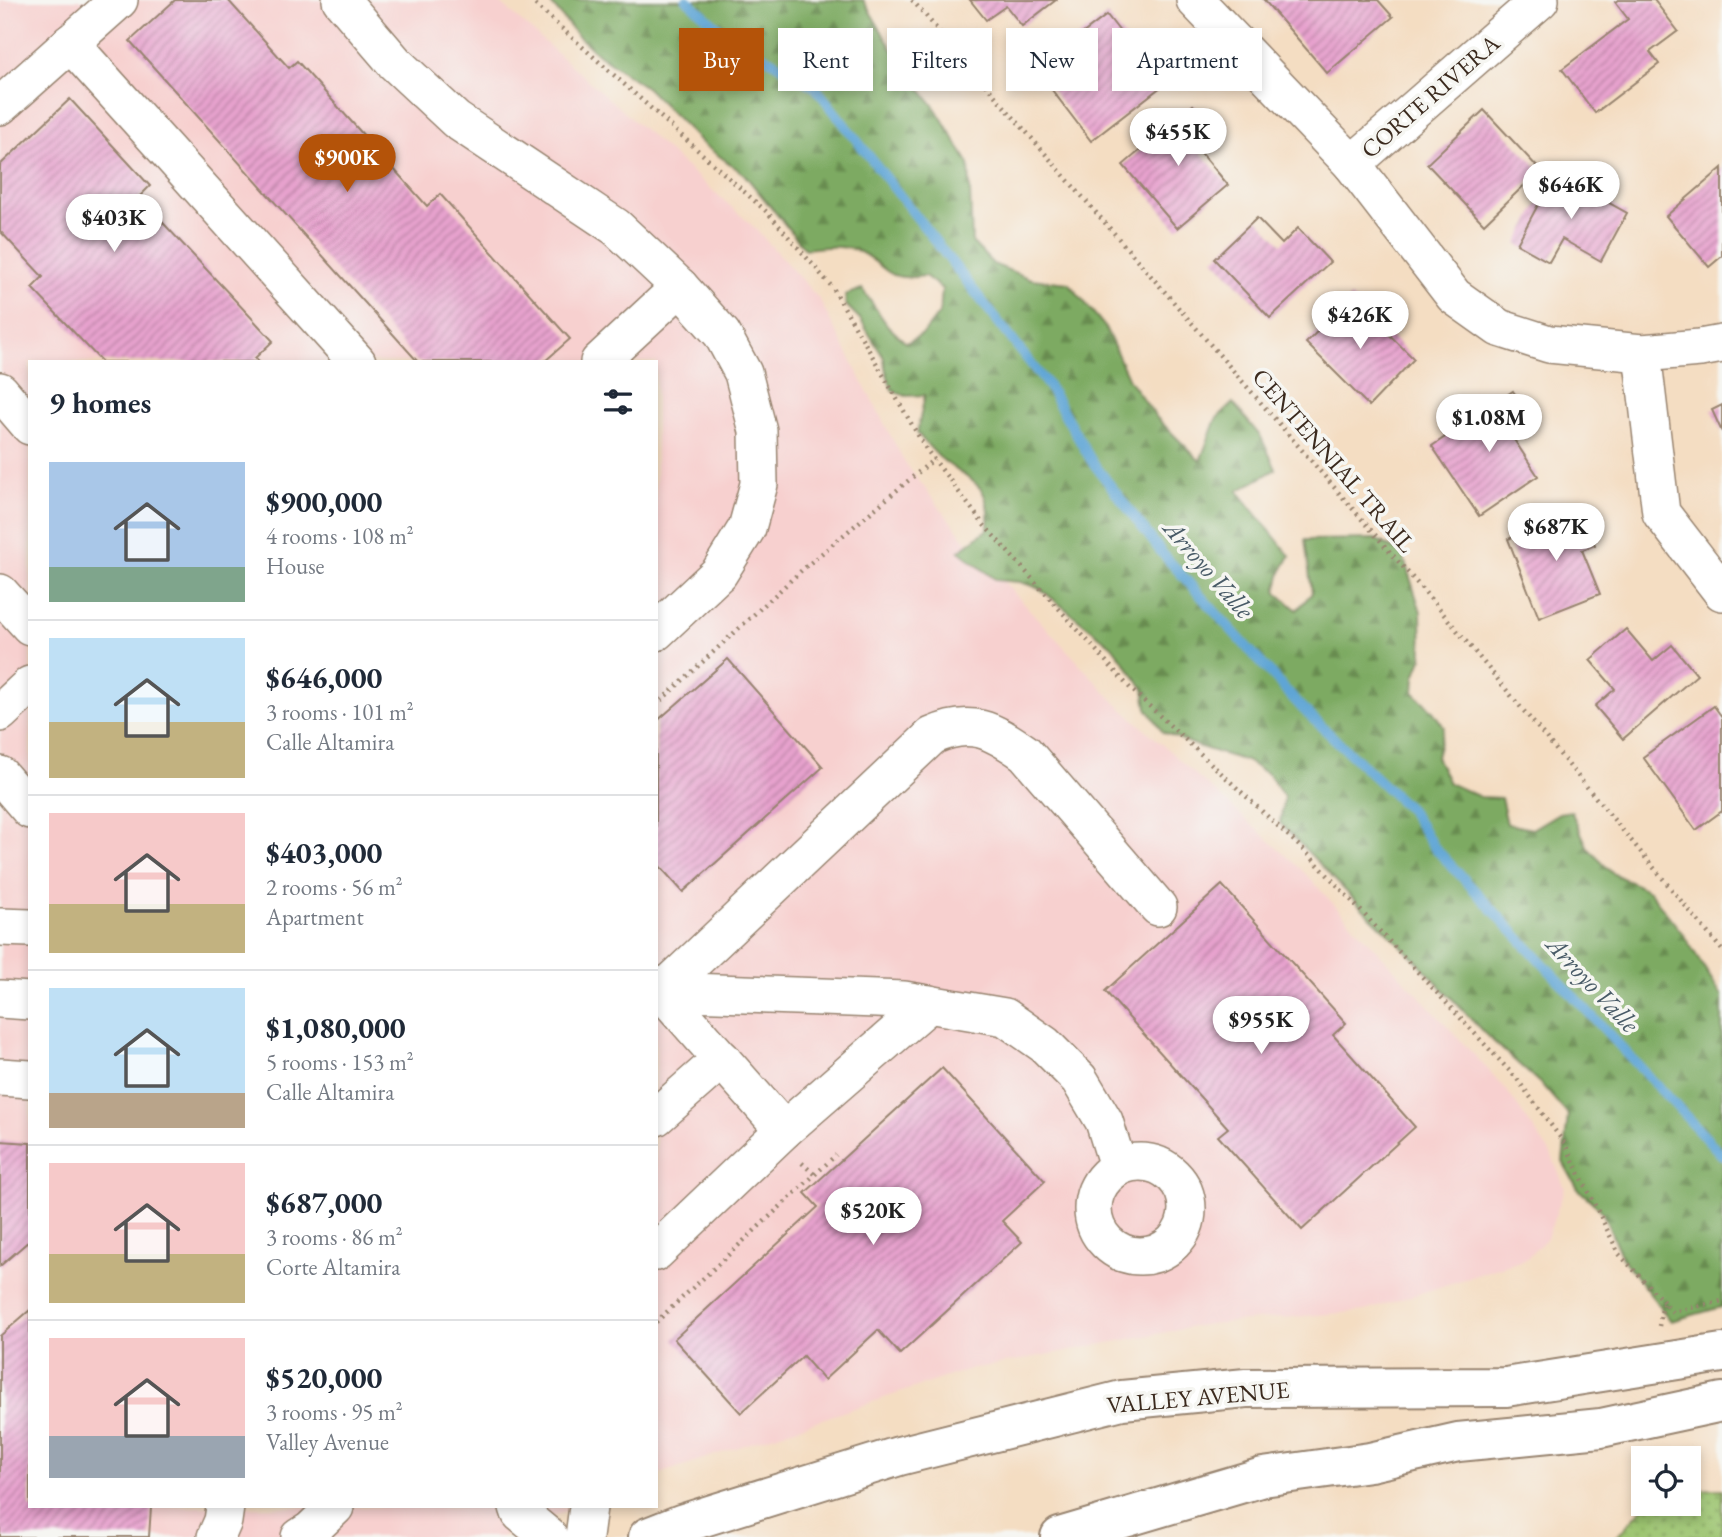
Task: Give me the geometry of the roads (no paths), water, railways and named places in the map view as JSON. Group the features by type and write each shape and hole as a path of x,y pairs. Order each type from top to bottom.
{"main road":[{"name":"VALLEY AVENUE","path":"648,1537 681,1524 899,1456 1122,1400 1246,1388 1506,1387 1722,1353"},
{"path":"1060,1537 1263,1477 1370,1462 1458,1442 1601,1428 1722,1402"}],"street":[{"path":"0,106 119,0"},
{"path":"341,0 395,63 456,120 616,227 680,287 722,334 743,373 758,432 760,484 747,528 719,573 658,630"},
{"path":"1195,0 1352,164 1454,296 1499,328 1549,344 1642,353 1722,344"},
{"name":"CORTE RIVERA","path":"1352,164 1540,0"},
{"path":"70,43 354,360"},
{"path":"601,360 680,287"},
{"path":"1642,353 1661,513 1722,592"},
{"path":"0,391 28,424"},
{"path":"0,593 28,624"},
{"path":"0,713 28,687"},
{"path":"658,991 932,736 951,727 977,727 998,735 1025,753 1158,907"},
{"path":"0,775 28,808"},
{"path":"0,927 28,928"},
{"path":"658,991 904,1000 1005,1017 1045,1045 1079,1079 1104,1121 1118,1166"},
{"path":"658,991 784,1130"},
{"path":"0,999 28,1001"},
{"path":"658,1250 784,1130 929,1004"},
{"path":"658,1115 722,1059"},
{"path":"0,1077 28,1079"},
{"path":"216,1537 225,1508"},
{"path":"300,1537 334,1508"},
{"path":"518,1508 520,1513 549,1537"},
{"path":"584,1537 588,1508"}],"waterway":[{"name":"Arroyo Valle","path":"687,0 721,30 816,88 1049,387 1091,460 1162,553 1301,707 1410,810 1434,847 1722,1155"}]}
